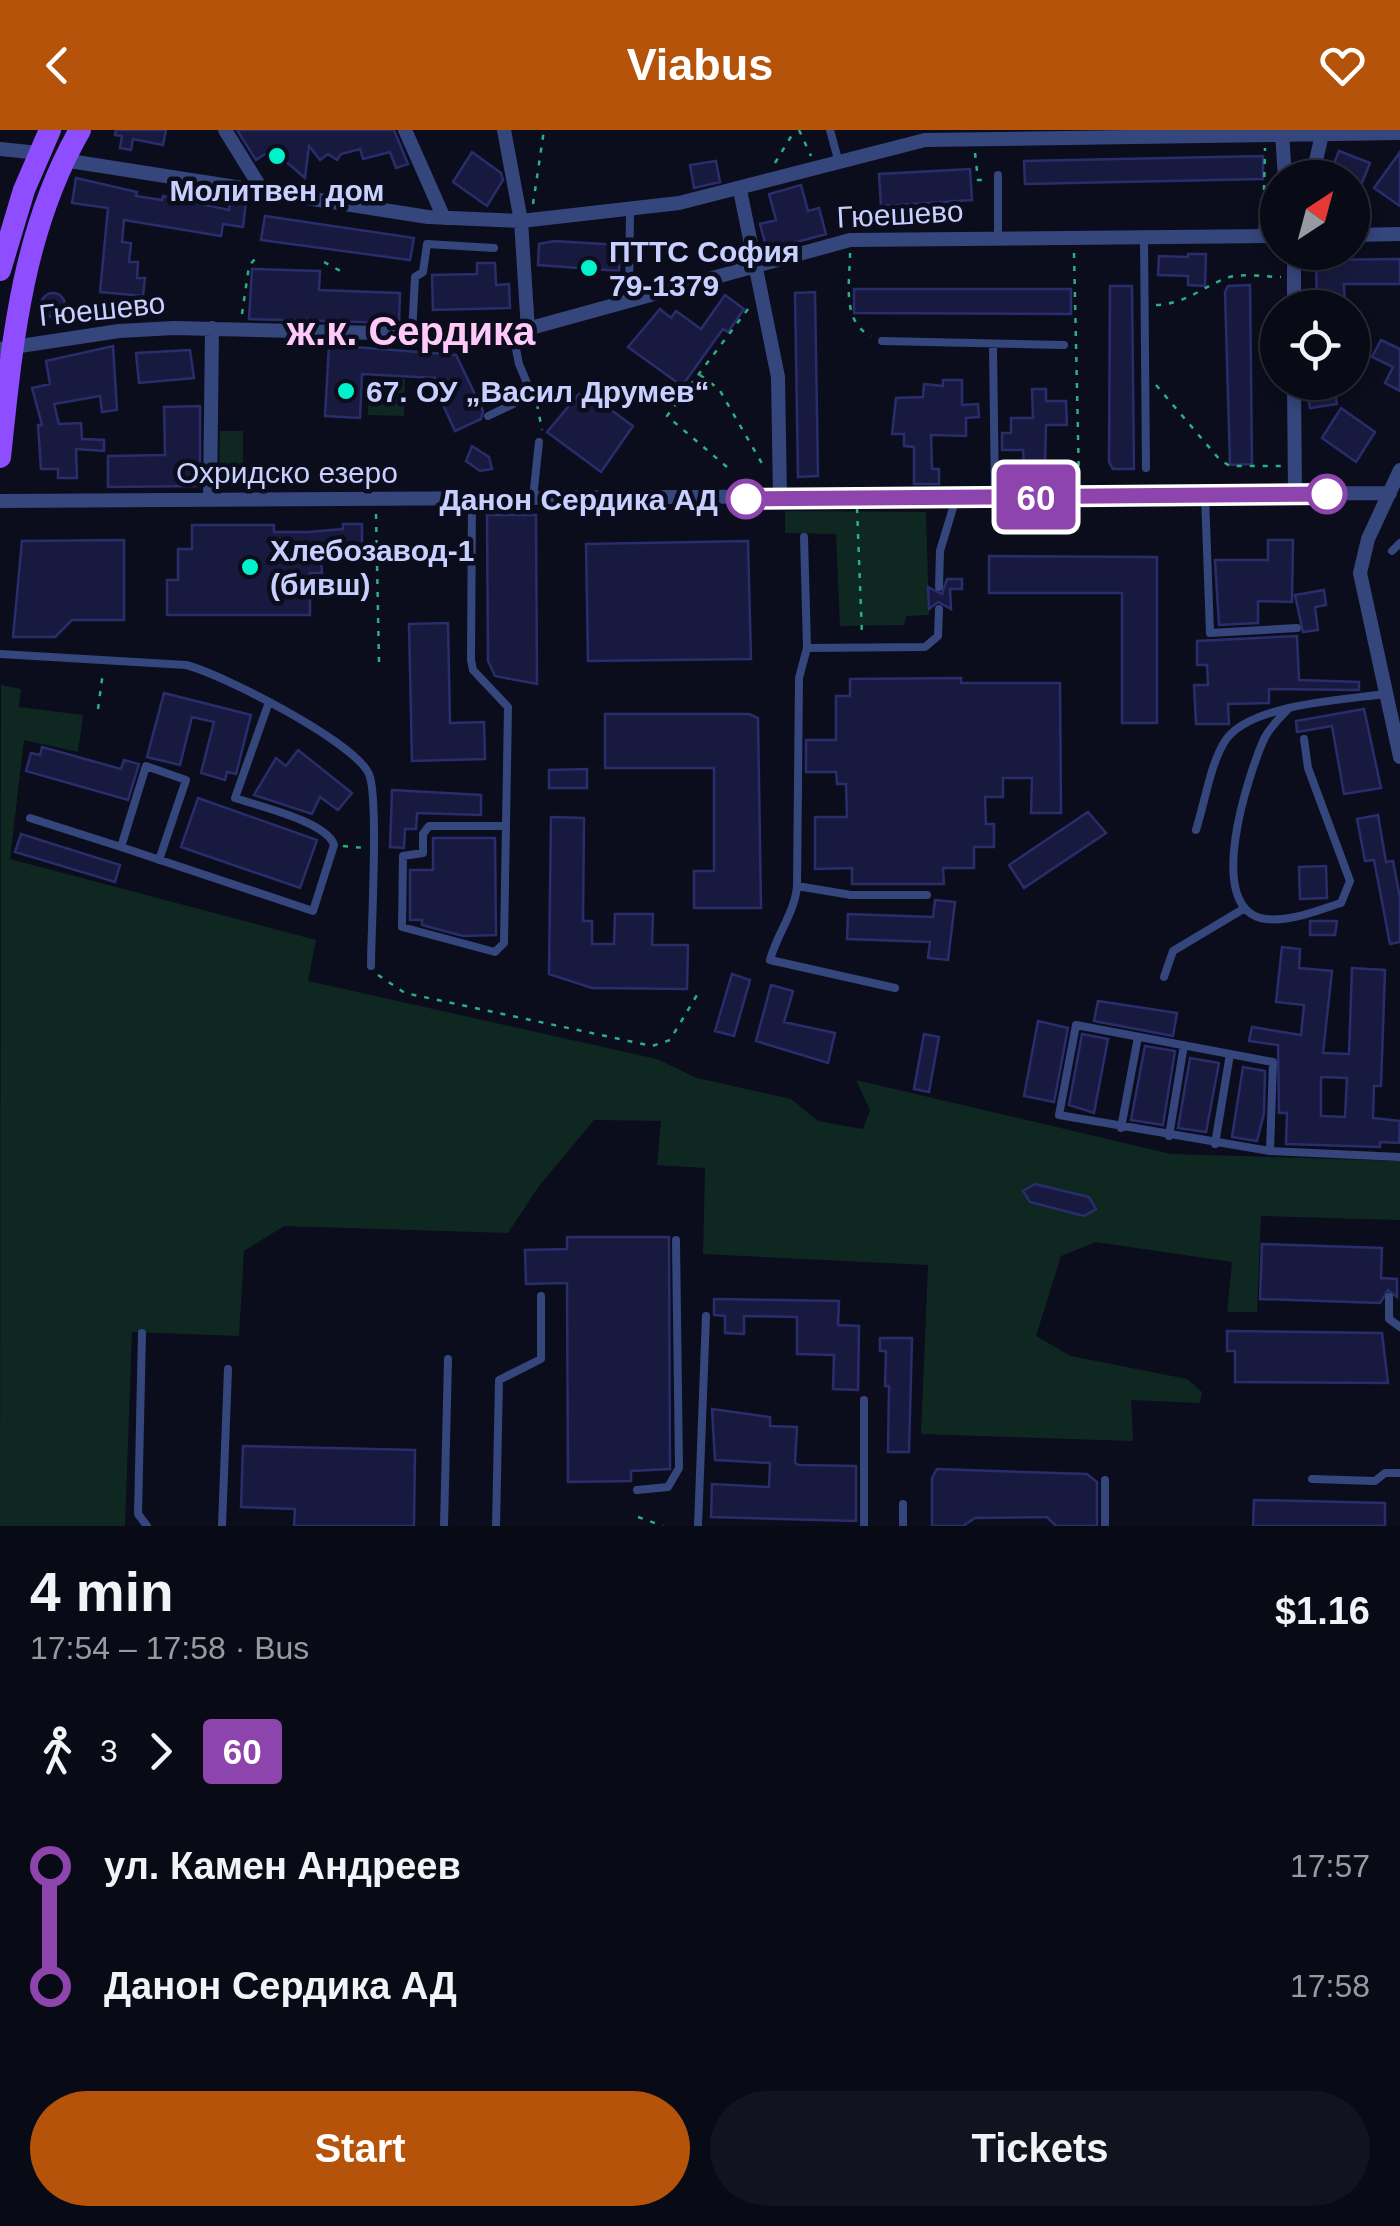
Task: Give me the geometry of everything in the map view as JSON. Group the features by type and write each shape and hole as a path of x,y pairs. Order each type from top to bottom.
{"main road":[{"path":"0,270 50,130"},
{"path":"0,457 6,348 31,248 63,160 80,130"}],"street":[{"path":"225,130 262,190"},
{"path":"405,130 444,218"},
{"path":"504,130 522,221 520,332"},
{"path":"1316,160 1323,131"},
{"path":"63,160 444,218 522,221 630,210 740,190 925,140 1239,132 1400,134"},
{"path":"1282,133 1284,160"},
{"path":"0,149 39,154"},
{"path":"740,190 752,265 778,377 780,499"},
{"path":"1370,235 1400,234"},
{"name":"Гюешево","path":"6,348 120,331 212,328 412,334 520,332 850,240 1260,236"},
{"path":"1294,270 1294,290"},
{"path":"210,500 212,328"},
{"path":"1294,400 1295,494"},
{"path":"1400,470 1395,493 1368,539 1360,573 1400,757"},
{"name":"Охридско езеро","path":"0,500 1395,493"}],"lane":[{"path":"830,130 839,163"},
{"path":"998,178 998,238"},
{"path":"629,301 630,210"},
{"path":"1144,237 1146,468"},
{"path":"412,334 415,277 423,272 426,244 494,248"},
{"path":"488,416 532,394 518,364 520,332"},
{"path":"882,341 1064,345"},
{"path":"993,346 996,498"},
{"path":"533,499 539,442"},
{"path":"1205,495 1210,633 1297,628"},
{"path":"938,587 940,551 956,498"},
{"path":"472,500 471,660 473,670 508,706 506,826 501,948 495,952 402,927 403,856 423,853 423,834 429,826 506,826"},
{"path":"804,538 807,648 799,678 797,886 794,906 778,931 770,960 895,988"},
{"path":"1392,551 1400,542"},
{"path":"807,648 925,647 938,636 939,609"},
{"path":"0,654 199,668 269,702 350,752 371,779 371,966"},
{"path":"1196,830 1224,742 1240,725 1288,709 1384,694"},
{"path":"30,818 313,911 334,844 332,836 318,827 235,798 269,702"},
{"path":"1288,709 1265,736 1234,832 1232,861 1244,908 1263,920 1294,917 1341,903 1350,880 1308,768 1304,739"},
{"path":"121,847 146,766 186,780 159,860"},
{"path":"797,886 852,895 927,895"},
{"path":"1164,977 1172,951 1244,908"},
{"path":"1270,1151 1273,1062 1076,1025 1059,1115 1270,1151 1400,1156"},
{"path":"1121,1128 1138,1037"},
{"path":"1168,1136 1184,1046"},
{"path":"1215,1144 1230,1054"},
{"path":"637,1490 668,1487 679,1468 676,1240"},
{"path":"496,1526 499,1380 541,1358 541,1296"},
{"path":"1389,1298 1389,1319 1400,1326"},
{"path":"698,1526 706,1316"},
{"path":"142,1333 138,1514 147,1526"},
{"path":"444,1526 448,1359"},
{"path":"222,1526 228,1369"},
{"path":"864,1400 864,1526"},
{"path":"1312,1479 1375,1481 1384,1472 1400,1473"},
{"path":"1105,1480 1105,1526"},
{"path":"902,1504 902,1526"}],"path":[{"path":"522,221 532,209 539,184 544,130"},
{"path":"797,130 816,169"},
{"path":"761,184 797,130"},
{"path":"1265,133 1265,160"},
{"path":"973,136 978,180 998,178"},
{"path":"1074,238 1080,496"},
{"path":"850,240 850,315 862,332 882,341"},
{"path":"240,329 247,275 258,254"},
{"path":"324,262 346,274"},
{"path":"1145,305 1172,304 1206,291 1226,277 1294,277"},
{"path":"727,467 667,416 759,294"},
{"path":"698,373 719,389 764,467"},
{"path":"1146,373 1220,460 1230,466 1294,466"},
{"path":"532,394 542,430 539,442"},
{"path":"857,498 862,647"},
{"path":"376,499 379,662"},
{"path":"98,709 104,660"},
{"path":"334,844 371,849"},
{"path":"371,966 405,993 652,1046 670,1040 697,995"},
{"path":"638,1518 663,1526"}],"green space":[{"path":"368,379 405,379 404,416 368,415"},
{"path":"220,431 243,431 243,479 219,478"},
{"path":"785,511 926,512 929,615 906,616 904,625 840,626 836,534 785,533"},
{"path":"1,685 21,689 19,707 83,715 78,752 24,740 10,859 316,940 308,981 657,1059 697,1078 791,1099 818,1121 863,1129 870,1110 856,1080 1171,1154 1400,1161 1400,1220 1261,1216 1257,1312 1227,1312 1232,1262 1096,1242 1061,1256 1036,1336 1071,1356 1187,1379 1202,1392 1200,1403 1131,1400 1133,1441 921,1434 928,1265 703,1254 705,1168 657,1165 661,1121 594,1120 539,1186 508,1233 284,1226 244,1251 239,1336 132,1332 125,1526 0,1526"}],"building":[{"path":"116,130 166,130 163,145 133,139 131,150 120,148 122,136 115,135"},
{"path":"237,130 394,130 408,164 396,168 390,152 363,159 360,149 341,154 337,160 328,154 320,160 309,146 305,178 283,159 275,166 265,154 256,160"},
{"path":"1339,151 1362,160 1335,160"},
{"path":"472,152 501,173 503,180 487,206 453,182"},
{"path":"1400,152 1400,206 1374,188"},
{"path":"1263,156 1260,179 1025,184 1024,161"},
{"path":"716,161 720,182 694,188 690,165"},
{"path":"970,169 972,200 881,206 879,174"},
{"path":"76,178 137,192 136,196 162,200 163,196 229,210 230,200 246,202 243,227 223,224 221,236 124,220 122,242 131,243 129,262 138,262 137,278 145,278 143,296 100,292 108,208 72,203"},
{"path":"801,185 808,211 819,208 826,234 767,250 760,224 776,220 769,194"},
{"path":"265,216 414,238 410,260 261,240"},
{"path":"554,241 620,245 619,271 538,265 539,244"},
{"path":"1206,254 1205,286 1188,285 1188,276 1158,275 1159,256"},
{"path":"1370,259 1400,259 1400,284 1344,284 1344,290 1317,290 1316,270 1370,270"},
{"path":"477,263 495,263 496,285 509,284 510,308 433,310 432,275 477,274"},
{"path":"252,269 320,271 319,290 400,293 399,323 249,319"},
{"path":"1250,285 1252,464 1230,465 1225,292 1228,286"},
{"path":"1110,286 1132,286 1134,469 1113,469 1109,462"},
{"path":"854,289 1071,289 1071,314 854,313"},
{"path":"815,292 818,476 798,477 795,293"},
{"path":"53,293 62,296 62,314 53,317 44,314 41,305 44,296"},
{"path":"725,295 744,309 728,332 723,329 682,386 628,347 660,309 671,318 676,311 701,329"},
{"path":"1381,340 1400,349 1400,391 1385,383 1393,367 1372,357"},
{"path":"329,345 456,355 483,411 481,419 455,431 443,405 451,402 443,383 435,378 362,374 360,418 325,416"},
{"path":"113,346 117,410 102,412 100,396 54,404 59,424 81,423 82,439 104,440 104,451 76,449 77,478 58,478 58,469 41,469 38,425 42,425 32,388 50,384 46,361"},
{"path":"190,350 194,378 139,383 136,353"},
{"path":"943,380 962,380 962,405 978,404 979,417 966,418 966,436 931,435 932,469 939,469 939,484 914,484 914,447 904,446 904,434 892,434 896,398 923,397 924,384 943,386"},
{"path":"1032,389 1046,389 1046,401 1066,401 1067,425 1046,425 1045,463 1024,463 1023,450 1002,450 1002,433 1011,433 1011,418 1033,418"},
{"path":"579,394 592,404 596,399 633,426 601,472 547,432"},
{"path":"1309,400 1336,400 1337,404 1310,408"},
{"path":"200,406 200,486 108,487 108,456 165,455 164,407"},
{"path":"1341,408 1375,432 1356,462 1322,438"},
{"path":"472,446 489,457 492,469 480,471 466,461"},
{"path":"487,515 536,515 537,684 495,676 488,661"},
{"name":"Хлебозавод-1 (бивш)","path":"343,524 362,524 362,561 321,561 322,573 310,573 310,615 167,615 167,580 178,580 178,549 192,549 192,525 274,525 274,532 308,532 343,529"},
{"path":"124,540 124,620 72,620 55,637 13,637 22,541"},
{"path":"1268,540 1293,540 1292,602 1258,601 1258,623 1219,625 1215,560 1268,560"},
{"path":"748,541 751,659 588,661 586,544"},
{"path":"989,556 1157,557 1157,723 1122,723 1122,593 989,593"},
{"path":"947,579 962,579 962,589 950,589 951,609 938,602 929,609 928,587 942,594"},
{"path":"1324,590 1326,605 1315,607 1318,630 1303,632 1295,595"},
{"path":"448,623 450,723 484,722 485,759 412,761 409,624"},
{"path":"1297,636 1299,680 1359,682 1359,690 1269,689 1269,703 1228,704 1229,724 1196,724 1194,685 1208,685 1207,665 1197,665 1197,641"},
{"path":"961,678 961,683 1060,683 1061,813 1031,813 1032,778 1003,778 1003,797 985,797 986,824 994,824 994,847 974,847 974,868 943,868 944,884 852,884 852,868 815,869 815,817 847,817 846,784 837,784 836,772 806,772 806,740 836,740 836,696 850,696 850,679"},
{"path":"164,693 251,715 236,774 227,772 225,780 201,773 214,722 192,717 180,765 147,757"},
{"path":"1364,709 1381,788 1344,794 1332,726 1297,732 1296,721"},
{"path":"605,714 749,714 758,718 761,908 694,908 694,871 714,871 714,768 605,768"},
{"path":"42,747 121,769 124,760 139,764 128,800 26,771 31,753 40,755"},
{"path":"298,750 352,793 338,810 320,797 312,814 254,795 276,758 286,766"},
{"path":"587,769 587,788 549,788 549,770"},
{"path":"392,790 481,795 481,815 417,813 416,829 405,829 404,848 390,847"},
{"path":"198,798 317,840 300,888 181,847"},
{"path":"1088,812 1106,833 1024,888 1009,865"},
{"path":"1378,815 1386,862 1393,861 1400,898 1400,942 1390,944 1374,860 1365,861 1357,819"},
{"path":"551,817 584,818 583,921 592,921 592,944 614,944 615,914 653,914 652,945 688,945 687,989 592,988 549,974"},
{"path":"21,834 120,865 115,882 15,852"},
{"path":"433,838 495,838 496,935 463,936 422,925 422,920 410,920 410,870 433,870"},
{"path":"1326,866 1327,898 1300,899 1299,867"},
{"path":"935,900 955,902 948,960 928,958 930,942 847,939 848,914 933,917"},
{"path":"1310,921 1337,921 1335,935 1310,935"},
{"path":"1282,947 1300,949 1299,968 1332,971 1323,1053 1349,1054 1352,968 1385,970 1381,1086 1374,1086 1373,1118 1400,1121 1399,1143 1380,1142 1380,1147 1286,1144 1287,1113 1279,1113 1278,1045 1249,1041 1252,1027 1301,1035 1304,1005 1276,1002","holes":["1321,1077 1347,1078 1345,1117 1321,1116"]},
{"path":"732,974 750,980 734,1036 715,1031"},
{"path":"771,985 793,991 784,1022 835,1033 828,1063 756,1041"},
{"path":"1098,1001 1177,1013 1173,1036 1094,1021"},
{"path":"1038,1021 1068,1028 1054,1102 1024,1096"},
{"path":"924,1034 939,1037 929,1092 914,1089"},
{"path":"1082,1034 1108,1039 1094,1113 1069,1105"},
{"path":"1145,1046 1175,1051 1163,1125 1131,1120"},
{"path":"1190,1058 1219,1063 1206,1132 1178,1128"},
{"path":"1243,1067 1265,1071 1264,1113 1257,1141 1232,1137"},
{"path":"1035,1184 1089,1197 1096,1209 1084,1216 1030,1202 1023,1191"},
{"path":"567,1237 669,1237 670,1469 631,1471 631,1481 568,1482 567,1283 526,1284 525,1250 567,1249"},
{"path":"1262,1244 1382,1248 1381,1278 1397,1279 1397,1297 1388,1290 1380,1303 1260,1299"},
{"path":"714,1299 839,1301 838,1325 859,1326 858,1390 833,1389 834,1355 797,1354 797,1317 744,1316 744,1334 725,1333 725,1316 714,1315"},
{"path":"1227,1331 1382,1333 1388,1383 1235,1382 1235,1351 1227,1351"},
{"path":"880,1338 912,1338 909,1452 888,1452 889,1386 885,1386 886,1351 880,1351"},
{"path":"712,1409 770,1417 770,1426 797,1427 795,1463 799,1465 856,1466 856,1521 711,1517 712,1484 769,1487 770,1463 715,1460"},
{"path":"243,1446 415,1450 414,1526 294,1526 295,1509 241,1507"},
{"path":"937,1469 1087,1474 1097,1482 1097,1526 1056,1526 1047,1517 975,1518 963,1526 932,1526 932,1478"},
{"path":"1254,1500 1385,1503 1385,1526 1253,1526"}],"bus line":[{"name":"60","path":"746,499 1327,494"}],"place":[{"name":"Молитвен дом","path":"277,156"},
{"name":"ПТТС София 79-1379","path":"589,268"},
{"name":"67. ОУ „Васил Друмев“","path":"346,391"},
{"name":"Данон Сердика АД","path":"746,499"},
{"name":"Хлебозавод-1 (бивш)","path":"250,567"}],"district":[{"name":"ж.к. Сердика","path":"411,331"}]}
